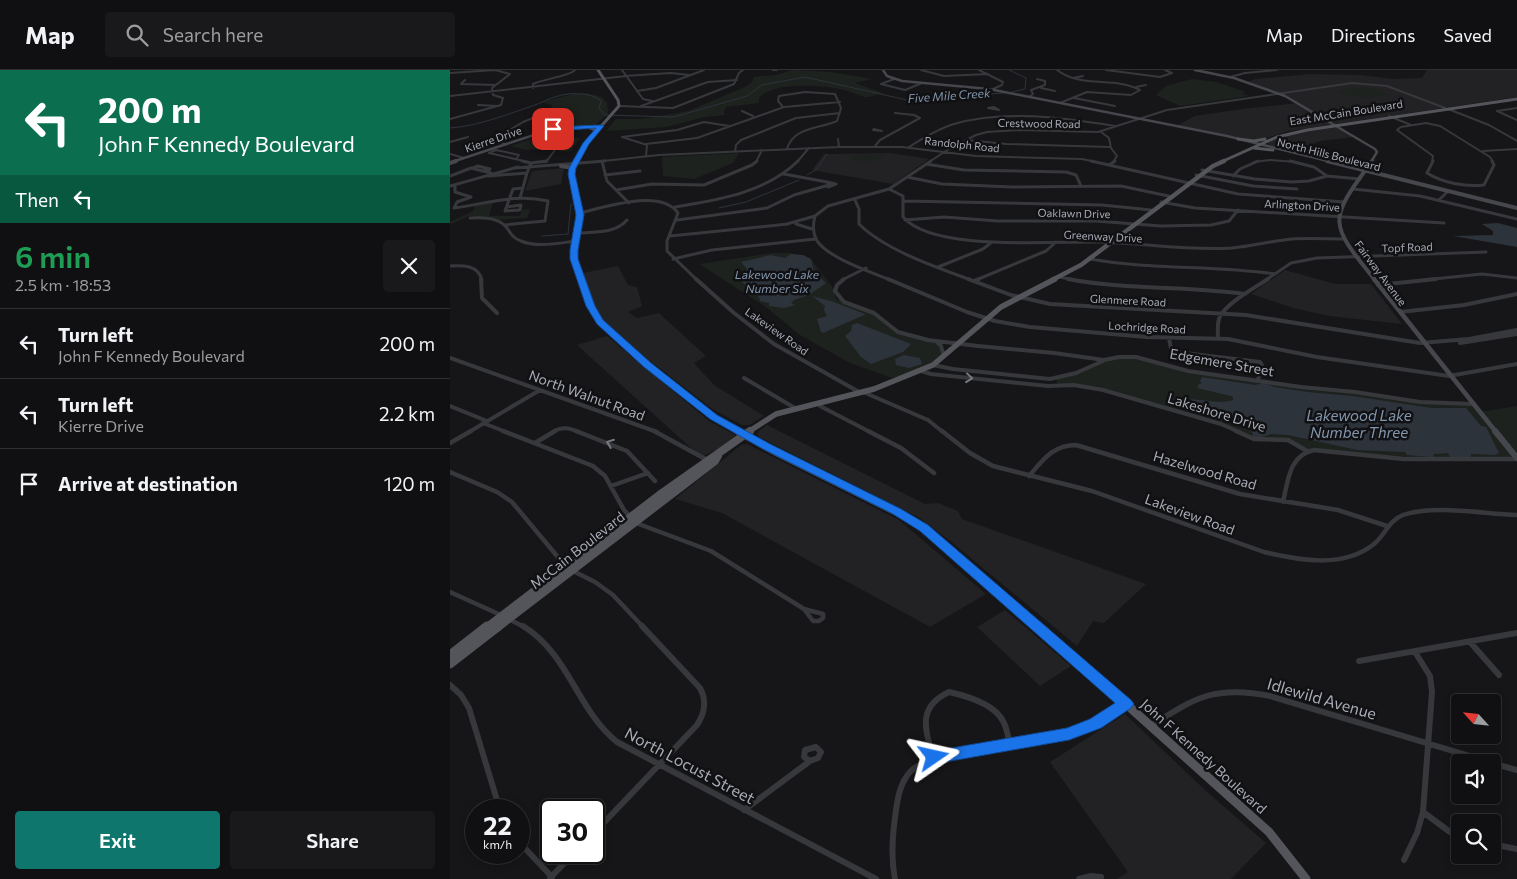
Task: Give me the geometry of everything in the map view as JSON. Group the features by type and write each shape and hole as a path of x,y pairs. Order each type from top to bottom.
{"main road":[{"path":"574,166 586,143 616,112 619,106 618,100 598,70"},
{"name":"East McCain Boulevard","path":"745,435 770,417 795,408 862,392 921,372 944,356 987,318 1018,297 1059,278 1090,259 1218,160 1294,130 1517,98"},
{"name":"East McCain Boulevard","path":"1393,116 1447,108"},
{"path":"1377,114 1406,113"},
{"path":"587,127 594,129 596,132"},
{"path":"1237,139 1268,140 1268,144 1275,149"},
{"path":"1237,139 1245,144 1247,149 1275,149"},
{"name":"John F Kennedy Boulevard","path":"574,166 571,174 580,213 575,261 590,306 600,322 648,365 704,410 745,435 897,512 924,528 1151,726 1268,832 1306,879"},
{"name":"East McCain Boulevard","path":"1143,218 1151,210 1163,203"},
{"name":"McCain Boulevard","path":"450,664 504,618 568,568 745,435"},
{"name":"McCain Boulevard","path":"450,655 504,618"}],"street":[{"path":"450,73 497,70 510,74 495,84 461,84 465,80"},
{"path":"533,88 533,84 540,80 571,74 575,70"},
{"path":"622,70 643,99 653,101"},
{"path":"637,91 654,88 704,70"},
{"path":"619,106 660,109 676,108 732,85 743,70"},
{"path":"883,70 887,76 894,79"},
{"path":"921,70 937,74 967,76 988,74"},
{"path":"979,70 1003,83 993,89"},
{"path":"1057,70 1072,78 1086,82 1136,87 1146,85"},
{"path":"1106,70 1160,77 1172,72 1165,70"},
{"path":"1195,70 1230,77 1278,93 1335,124 1376,150 1377,154 1344,202 1338,216"},
{"path":"1230,77 1246,72 1277,70"},
{"path":"450,96 626,76 671,73 690,75"},
{"path":"1072,78 1082,76"},
{"path":"894,79 881,84 905,90 922,83"},
{"name":"North Hills Boulevard","path":"894,79 993,89 1137,118 1237,139 1517,209"},
{"path":"1029,97 1033,94 1031,90 1044,86 1045,82 1033,79"},
{"path":"639,106 708,82 737,80"},
{"path":"1110,84 1114,80"},
{"name":"Crestwood Road","path":"670,236 788,224 815,216 828,206 889,189 944,152 980,134 998,131 1102,132 1137,118 1167,110 1359,82 1387,86 1447,108 1489,126 1517,141"},
{"path":"492,92 495,84"},
{"path":"1060,103 1092,91 1133,95 1140,91 1136,87"},
{"path":"1039,88 1055,91"},
{"path":"450,119 500,106 503,103 503,98 492,92"},
{"path":"783,107 778,101 778,96 800,92 832,93 837,95 840,102 840,113 835,123 792,137 788,142 787,149"},
{"path":"1073,97 1116,106"},
{"path":"729,126 701,123 672,131 622,137 646,144 694,139 783,107 840,102"},
{"path":"478,105 500,106"},
{"path":"1517,108 1497,111 1517,120"},
{"path":"999,110 1007,118"},
{"path":"742,111 754,116"},
{"path":"735,152 737,143 741,140 801,116 840,113"},
{"path":"875,146 880,140 920,118 914,115 890,114"},
{"path":"505,144 494,140 523,122 538,116"},
{"path":"1393,116 1414,125"},
{"path":"908,147 955,124 1007,118 1073,120 1116,126"},
{"path":"1429,123 1438,125 1482,151 1494,163 1486,184 1476,186 1436,178 1427,173 1434,159 1433,156 1398,130 1401,127 1429,123"},
{"name":"Kierre Drive","path":"450,163 553,129 601,126"},
{"path":"882,131 892,133"},
{"path":"1102,132 1109,138 1110,147 1117,157 1109,165"},
{"path":"1508,136 1517,133"},
{"path":"450,142 468,137"},
{"path":"838,139 839,147"},
{"path":"966,140 1006,144 1110,147"},
{"path":"646,144 648,147 646,156"},
{"name":"Randolph Road","path":"450,186 492,173 530,165 574,166 646,156 875,146 908,147 983,157 1072,158 1244,195 1344,202"},
{"path":"580,213 659,200 675,207 705,202 738,193 784,174 809,148"},
{"path":"1482,151 1517,149"},
{"path":"516,159 520,156 496,150 489,153 516,159 530,165 546,162 555,150"},
{"path":"616,190 652,184 694,186 711,183 752,165 757,161 762,150"},
{"path":"450,154 464,158"},
{"path":"1233,176 1238,168 1255,162 1269,160 1288,161 1314,167 1326,176"},
{"path":"602,161 607,181 628,204"},
{"path":"926,164 964,170 1066,172 1076,175 1081,186"},
{"path":"520,198 526,173 530,165"},
{"name":"Randolph Road","path":"530,165 561,166"},
{"path":"450,175 478,166 490,169 484,171"},
{"path":"561,166 574,166"},
{"path":"472,168 492,173"},
{"path":"1205,170 1233,176 1300,182 1326,176 1360,178"},
{"path":"605,175 640,171"},
{"path":"484,176 526,173"},
{"path":"677,220 766,208 794,196 836,184 784,174"},
{"path":"1198,176 1258,187 1297,189"},
{"path":"907,177 946,184 1022,187 1125,186 1171,197"},
{"path":"825,187 829,185 827,182"},
{"path":"1448,192 1456,182"},
{"path":"1438,200 1460,184"},
{"path":"455,185 455,192"},
{"path":"507,207 521,205 520,210 505,212 513,189 523,188"},
{"path":"889,189 901,194 904,201 903,214 905,220"},
{"path":"1353,189 1412,195 1517,219"},
{"path":"450,194 455,192 471,196 457,202 450,200"},
{"path":"454,208 520,198 533,197 548,200 545,221 504,225 494,221 470,218"},
{"name":"Glenmere Road","path":"855,200 859,209 858,222 864,232 938,268 1018,297 1070,306 1222,313 1269,318 1392,340 1424,343 1470,342 1517,332"},
{"path":"904,201 948,200 1020,204 1098,204 1151,210"},
{"path":"450,211 457,202"},
{"name":"Arlington Drive","path":"1163,203 1195,208 1444,223"},
{"path":"675,207 677,220 665,248 673,259 712,250 815,239 812,229 815,216"},
{"name":"Oaklawn Drive","path":"905,220 944,217 998,221 1217,224 1231,220 1238,210"},
{"name":"Fairway Avenue","path":"1338,216 1339,229 1356,257 1517,459"},
{"path":"577,233 615,228 625,224 627,220"},
{"name":"Greenway Drive","path":"905,220 917,228 937,235 992,242 1111,243 1155,247 1232,248 1293,239 1345,239"},
{"name":"Crestwood Road","path":"788,224 812,229"},
{"path":"504,225 513,238 528,243 543,245 576,241"},
{"name":"Lochridge Road","path":"815,239 830,253 908,288 987,318 1016,325 1045,329 1169,338 1218,339 1252,343 1317,357 1451,376 1517,364"},
{"path":"938,268 983,249 992,242"},
{"path":"974,281 1046,250 1056,242"},
{"name":"Topf Road","path":"1222,313 1245,294 1291,263 1302,260 1486,252"},
{"name":"Lakeview Road","path":"673,259 716,298 769,340 790,354 862,392 923,417 987,463 1008,471 1092,491 1264,552 1295,559 1323,560 1356,554 1377,541 1387,526 1397,518 1415,512 1517,515"},
{"path":"1090,259 1119,264 1240,269 1275,274"},
{"path":"450,266 468,266 475,269 481,277 482,298 497,313"},
{"name":"Edgemere Street","path":"866,268 839,283 835,291 838,298 845,303 875,314 894,330 936,341 1104,360 1136,357 1188,371 1412,401 1474,404"},
{"path":"1378,286 1482,274 1517,278"},
{"path":"1059,278 1094,284 1216,290 1245,294"},
{"path":"1400,312 1464,306 1517,294"},
{"path":"1218,339 1218,324 1222,313"},
{"path":"1169,338 1171,349 1176,352 1260,362 1262,365 1258,380"},
{"path":"936,341 942,348 944,356"},
{"name":"North Walnut Road","path":"450,358 653,430 710,461"},
{"path":"933,365 953,370 1056,378 1083,370 1104,360"},
{"name":"Lakeshore Drive","path":"921,372 1084,386 1212,421 1259,440 1288,440 1308,451 1320,449 1356,455 1517,459"},
{"path":"744,378 795,408"},
{"path":"1056,378 1058,385"},
{"path":"450,443 540,390"},
{"path":"818,403 820,406 909,452 934,473"},
{"path":"450,406 593,466 611,486 632,519 711,551 804,609"},
{"path":"535,443 559,428 569,428 624,448 655,481"},
{"name":"Hazelwood Road","path":"1028,476 1053,448 1076,444 1240,494 1348,512 1387,526"},
{"path":"1283,502 1292,465 1298,456 1308,451"},
{"path":"450,472 497,492 512,502 568,568 595,582 613,595 700,688 705,696 705,711 700,720 605,821"},
{"path":"611,486 648,473"},
{"name":"North Locust Street","path":"450,592 536,635 551,649 605,733 616,742 876,879"},
{"path":"1359,661 1517,633"},
{"path":"1470,642 1499,675"},
{"path":"1404,860 1417,833 1423,812 1432,685 1426,668 1415,652"},
{"path":"450,685 461,695 469,708 497,799"},
{"name":"Idlewild Avenue","path":"1151,726 1190,701 1212,694 1239,691 1270,696 1461,754"},
{"path":"934,757 927,736 925,717 932,702 949,692 964,695 996,711 1004,722 1010,744"},
{"path":"895,879 891,851 898,791 906,775 914,768 934,757 1056,737 1080,730 1096,723 1126,704"},
{"path":"744,810 810,761"},
{"name":"Idlewild Avenue","path":"1501,766 1517,770"},
{"path":"1423,812 1451,832"},
{"path":"1501,846 1517,849"},
{"path":"530,854 551,878 564,864"},
{"path":"1080,879 1091,876 1102,877"}],"shaded area":[{"path":"792,70 831,72 872,79 855,83 883,93 864,97 836,88 812,86 787,87 766,93 759,98 759,103 726,107 725,115 705,117 666,127 606,131 616,119 642,119 688,111 745,87 752,82 754,77 776,75"},
{"path":"1427,70 1517,70 1517,97 1289,131 1257,141 1176,126 1195,116 1298,103 1289,97 1247,82 1255,79 1310,74 1360,75 1394,79 1422,78"},
{"path":"1192,79 1216,82 1246,92 1242,93 1249,96 1180,106 1156,95 1166,86"},
{"path":"1361,87 1379,90 1389,95 1365,98 1339,93 1340,89"},
{"path":"586,93 602,97 607,103 608,114 594,126 568,126 568,119 548,120 552,105 542,102 573,94"},
{"path":"1336,125 1356,137 1320,141 1292,152 1268,144 1268,142 1281,136"},
{"path":"560,129 570,130 565,134 569,137 580,138 571,151 559,152 560,149 555,148 526,150 511,146"},
{"path":"739,153 733,163 694,179 663,176 662,157"},
{"path":"891,153 929,159 893,184 812,170 824,154"},
{"path":"860,154 887,155 868,163 858,162 849,157"},
{"path":"564,168 561,184 525,191 532,171"},
{"path":"493,202 489,216 520,216 522,210 530,209 527,218 499,220 469,216 450,225 450,222 473,211 475,206"},
{"path":"772,253 791,253 811,259 835,291 836,299 875,314 899,332 937,342 946,355 921,371 892,378 850,363 800,335 766,307 699,264"},
{"path":"618,266 628,285 637,287 642,306 628,312 637,318 659,313 706,356 694,363 714,385 764,416 749,425 742,425 714,410 611,333 593,312 583,273"},
{"path":"1285,270 1335,284 1371,284 1402,324 1329,316 1293,308 1251,294"},
{"path":"607,336 709,421 735,435 735,437 720,448 701,457 577,345"},
{"path":"1125,357 1155,361 1188,371 1288,385 1340,390 1412,401 1474,404 1481,412 1517,406 1517,459 1435,458 1307,451 1295,442 1255,437 1094,388 1058,385 1056,379 1104,360"},
{"path":"767,425 925,504 938,503 958,511 962,519 1146,584 1104,623 1093,621 1077,646 949,540 918,517 759,437 757,434 759,431"},
{"path":"747,444 899,520 986,594 930,627 722,513 675,499 741,445"},
{"path":"1005,610 1071,666 1040,686 977,627"},
{"path":"1125,714 1206,791 1266,843 1231,879 1117,879 1128,872 1050,762"}],"water":[{"path":"1498,223 1517,228 1517,247 1453,236 1493,235 1493,231 1482,224"},
{"name":"Lakewood Lake Number Six","path":"791,254 803,255 811,259 814,272 826,283 809,295 794,300 791,303 795,305 784,308 769,306 769,303 760,301 759,297 745,288 741,281 747,269 741,262 771,255 785,258"},
{"path":"812,296 865,314 823,333 817,319 827,316 824,310 825,306"},
{"path":"857,323 911,344 903,352 871,364 861,357 845,336 851,331 852,325"},
{"path":"904,355 920,358 922,364 909,368 896,365 895,359"},
{"name":"Lakewood Lake Number Three","path":"1202,377 1255,385 1264,383 1274,387 1432,408 1466,408 1481,426 1486,427 1499,453 1495,455 1471,454 1471,458 1450,457 1448,453 1434,454 1433,457 1407,455 1405,452 1357,450 1288,435 1271,434 1260,438 1253,437 1252,431 1242,426 1177,405 1177,402 1189,399 1219,402 1233,400 1231,396 1197,388 1202,383 1200,381"}],"waterway":[{"name":"Five Mile Creek","path":"1009,70 1026,78 1025,89 1012,92"},
{"name":"Five Mile Creek","path":"450,128 483,122 555,97 572,94 586,94 598,99 601,101 599,108 605,115 674,117 747,96 762,85 805,77 907,100 1003,93"},
{"path":"807,175 816,170 827,154"},
{"path":"719,208 746,202 799,180"},
{"path":"542,236 568,234 571,204"}],"route":[{"path":"553,129 601,126 586,143 571,174 580,208 574,259 590,306 600,322 648,365 713,417 766,447 897,512 924,528 1053,638 1126,704 1096,723 1069,734 934,757"}]}
